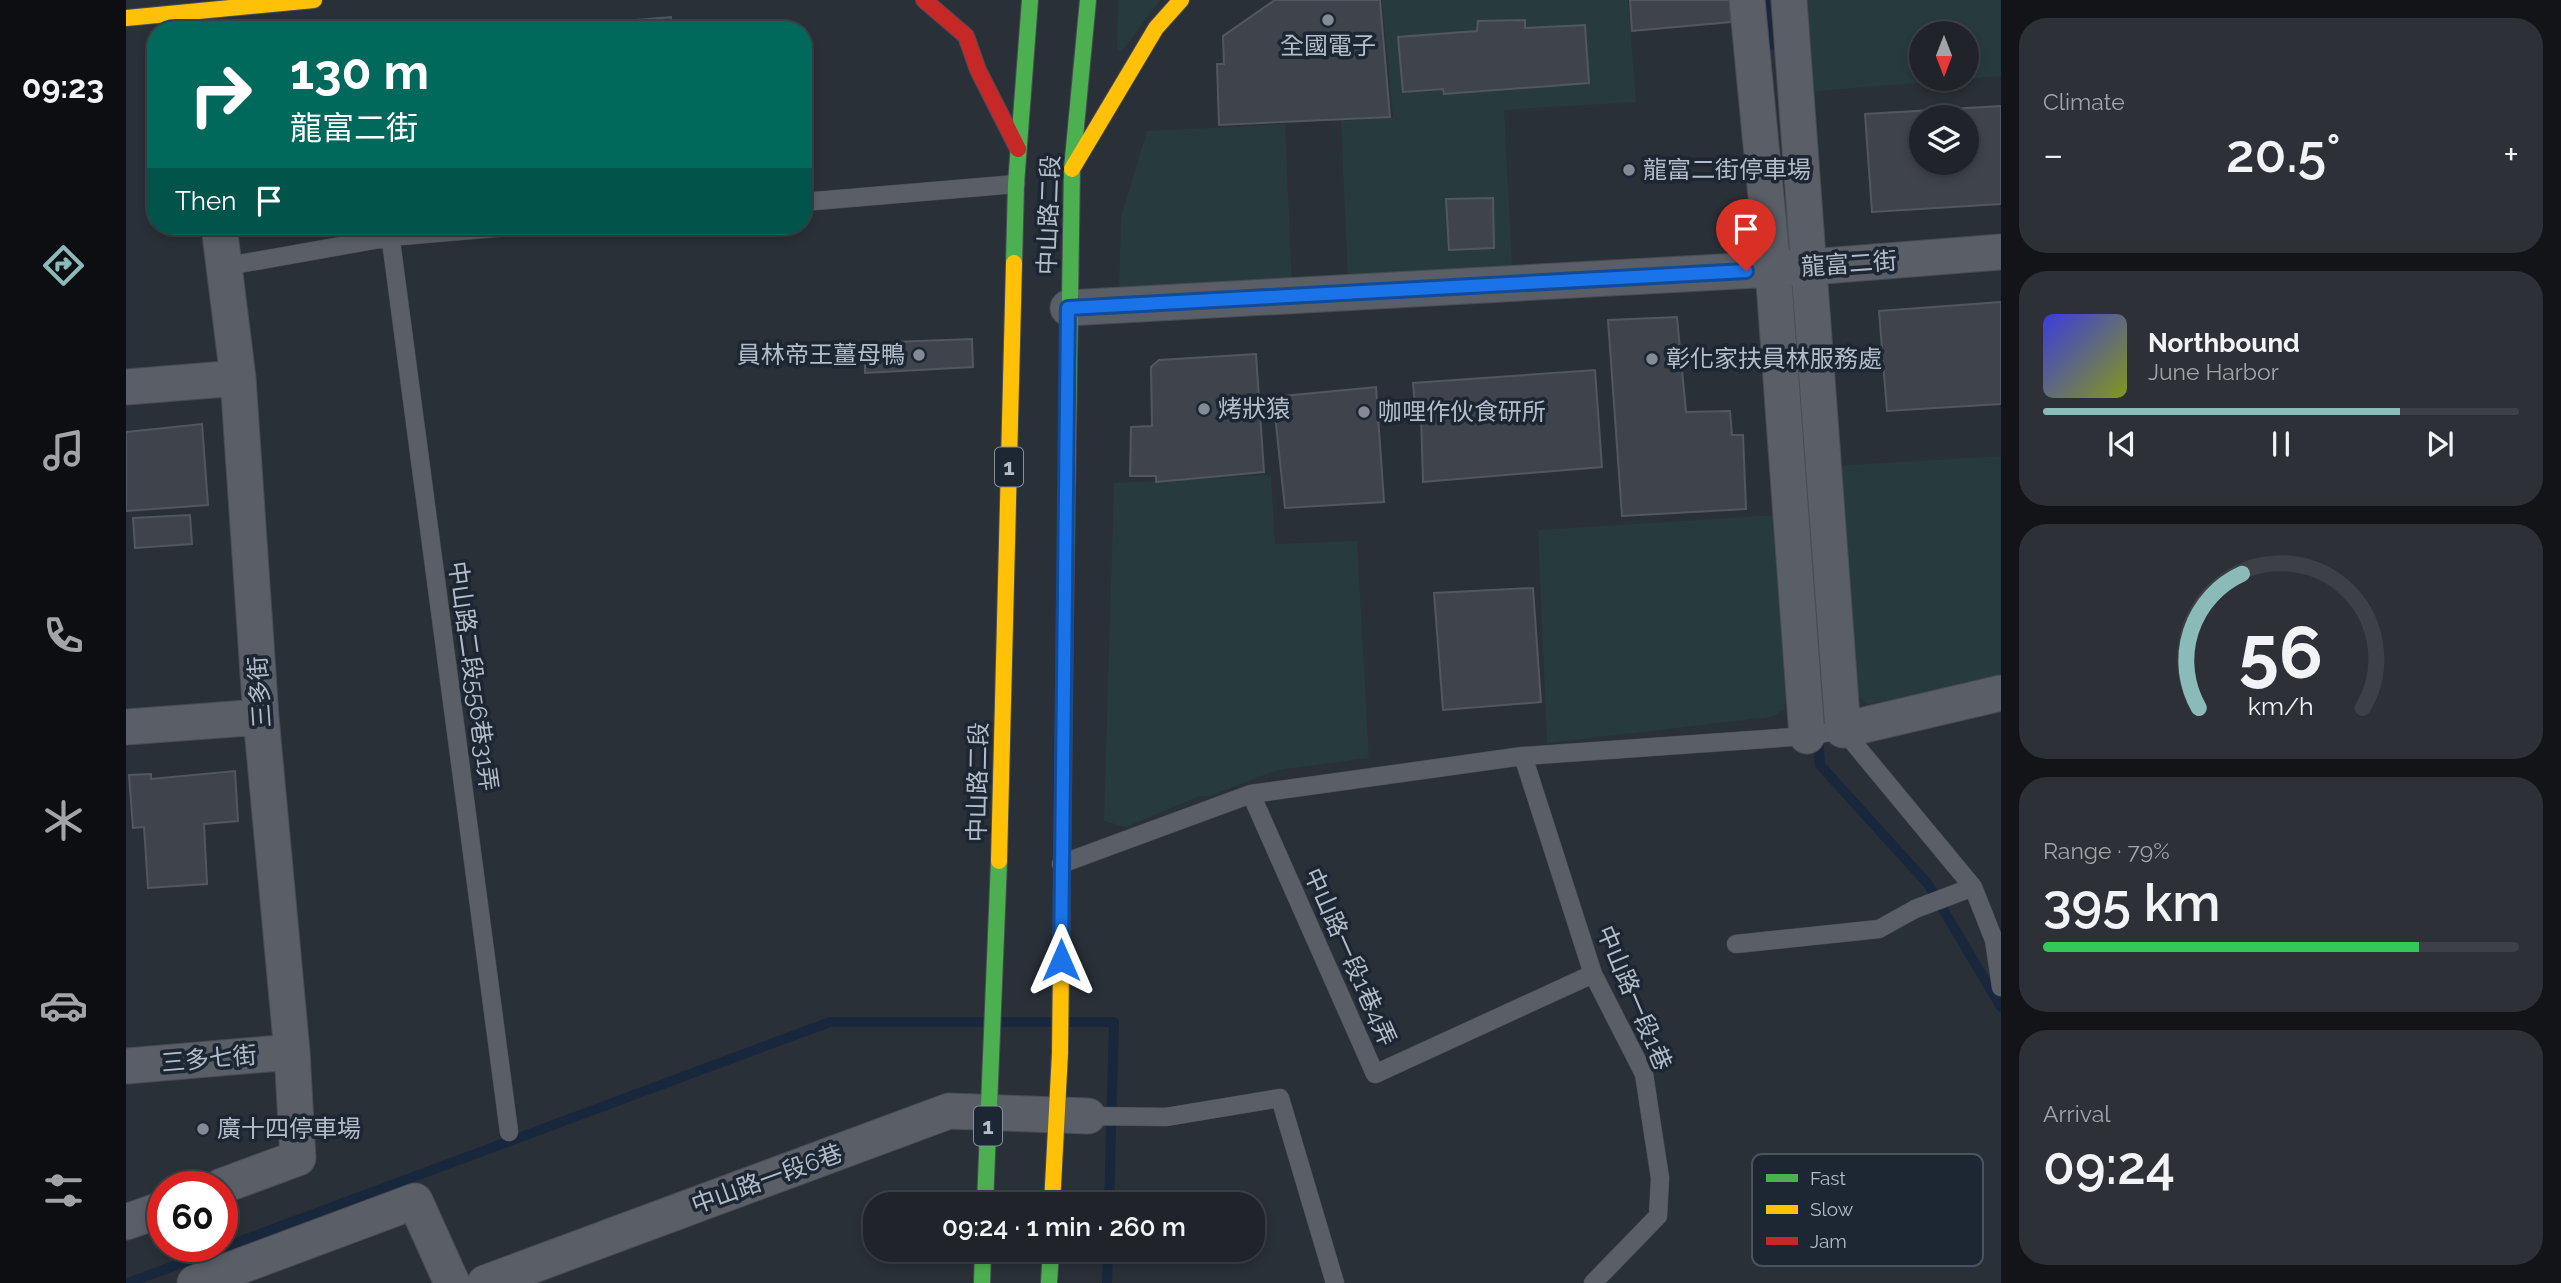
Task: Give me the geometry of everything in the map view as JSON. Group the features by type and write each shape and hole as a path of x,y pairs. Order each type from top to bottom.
{"main road":[{"path":"126,18 202,13 314,0"},
{"path":"924,0 966,36 978,70 1021,156"},
{"name":"中山路二段","path":"988,1113 997,935 1016,184 1021,156 1030,0"},
{"name":"中山路二段","path":"1055,1192 1072,1116 1060,1053 1060,864 1072,169 1088,0"},
{"path":"1072,169 1156,28 1181,0"},
{"name":"1","path":"985,1192 988,1113"},
{"path":"982,1283 983,1262"},
{"path":"1049,1283 1050,1262"}],"street":[{"path":"1747,0 1773,269 1807,736"},
{"path":"1789,0 1811,267 1843,730 2001,693"},
{"name":"三多街","path":"220,235 239,378 261,717 292,1052 298,1158 238,1180"},
{"name":"龍富二街","path":"1068,308 1811,267 2001,252"},
{"path":"126,387 239,378"},
{"path":"126,727 261,717"},
{"name":"三多七街","path":"126,1066 292,1052"},
{"name":"中山路一段6巷","path":"485,1283 949,1111 1072,1116"},
{"path":"195,1283 415,1201 452,1283"},
{"path":"126,1223 147,1215"}],"lane":[{"path":"812,201 1016,184"},
{"path":"222,267 371,235"},
{"name":"中山路二段556巷31弄","path":"391,235 509,1132"},
{"path":"1060,864 1251,794 1522,756 1807,736 1843,730 1973,887 1997,944 2001,987"},
{"name":"中山路一段1巷","path":"1522,756 1593,974 1644,1074 1660,1178 1658,1216 1593,1283"},
{"name":"中山路一段1巷4弄","path":"1251,794 1375,1074 1593,974"},
{"path":"1736,944 1879,929 1915,909 1973,887"},
{"path":"1072,1116 1166,1117 1280,1098 1335,1283"}],"green space":[{"path":"1118,0 1160,0 1122,51 1117,51"},
{"path":"1382,0 1628,0 1636,102 1504,110 1512,266 1348,278 1341,121 1393,117"},
{"path":"1801,0 2001,0 2001,76 1979,78 1979,21 1909,21 1909,84 1807,92"},
{"path":"1285,124 1292,283 1135,294 1119,285 1121,217 1147,131"},
{"path":"2001,456 2001,680 1867,704 1848,685 1833,466"},
{"path":"1271,475 1275,544 1357,541 1369,758 1277,770 1210,796 1200,796 1126,827 1104,821 1114,483"},
{"path":"1775,515 1789,688 1784,709 1771,717 1547,743 1538,530"}],"building":[{"path":"1275,0 1380,0 1390,117 1219,125 1217,64 1224,64 1223,36"},
{"path":"1630,0 1730,0 1731,22 1632,31"},
{"path":"671,17 671,21 623,21"},
{"path":"1525,20 1525,28 1585,25 1589,83 1444,94 1443,89 1403,92 1398,37 1477,31 1478,21"},
{"path":"2001,106 2001,204 1872,212 1865,114 1909,111 1909,175 1979,175 1979,107"},
{"path":"1493,198 1494,248 1449,250 1446,199"},
{"path":"2001,302 2001,404 1887,411 1879,311"},
{"path":"1677,317 1686,412 1730,411 1732,435 1743,435 1746,509 1622,516 1608,320"},
{"name":"員林帝王薑母鴨","path":"972,339 973,367 865,373 865,343"},
{"path":"1256,354 1264,472 1156,482 1156,476 1130,476 1131,427 1152,426 1151,367 1159,360"},
{"path":"1595,370 1602,467 1423,482 1421,415 1416,415 1413,383"},
{"path":"1376,387 1384,502 1285,508 1273,397"},
{"path":"202,424 208,505 126,511 126,432"},
{"path":"190,515 192,544 135,548 133,518"},
{"path":"1533,588 1541,702 1443,710 1434,593"},
{"path":"235,771 238,821 204,824 207,884 148,888 144,827 133,828 129,775 151,774 151,779"}],"waterway":[{"path":"1765,0 1769,46"},
{"path":"1818,736 1820,765 1928,884 2001,1007"},
{"path":"128,1283 830,1022 1114,1022 1109,1192"},
{"path":"1107,1283 1108,1262"}],"traffic: fast":[{"path":"1014,263 1016,184 1030,0"},
{"path":"1065,622 1072,169 1088,0"},
{"path":"985,1192 999,861"},
{"path":"982,1283 983,1262"},
{"path":"1049,1283 1050,1262"}],"traffic: slow":[{"path":"126,18 314,0"},
{"path":"1072,169 1156,28 1181,0"},
{"path":"999,861 1014,263"},
{"path":"1053,1192 1060,1053 1065,622"}],"traffic: jam":[{"path":"924,0 966,36 978,70 1018,149"}],"place":[{"name":"全國電子","path":"1328,20"},
{"name":"龍富二街停車場","path":"1629,170"},
{"name":"員林帝王薑母鴨","path":"919,355"},
{"name":"彰化家扶員林服務處","path":"1652,359"},
{"name":"烤狀猿","path":"1204,409"},
{"name":"咖哩作伙食研所","path":"1364,412"},
{"name":"廣十四停車場","path":"203,1129"}],"route":[{"path":"1061,960 1068,308 1746,271"}]}
